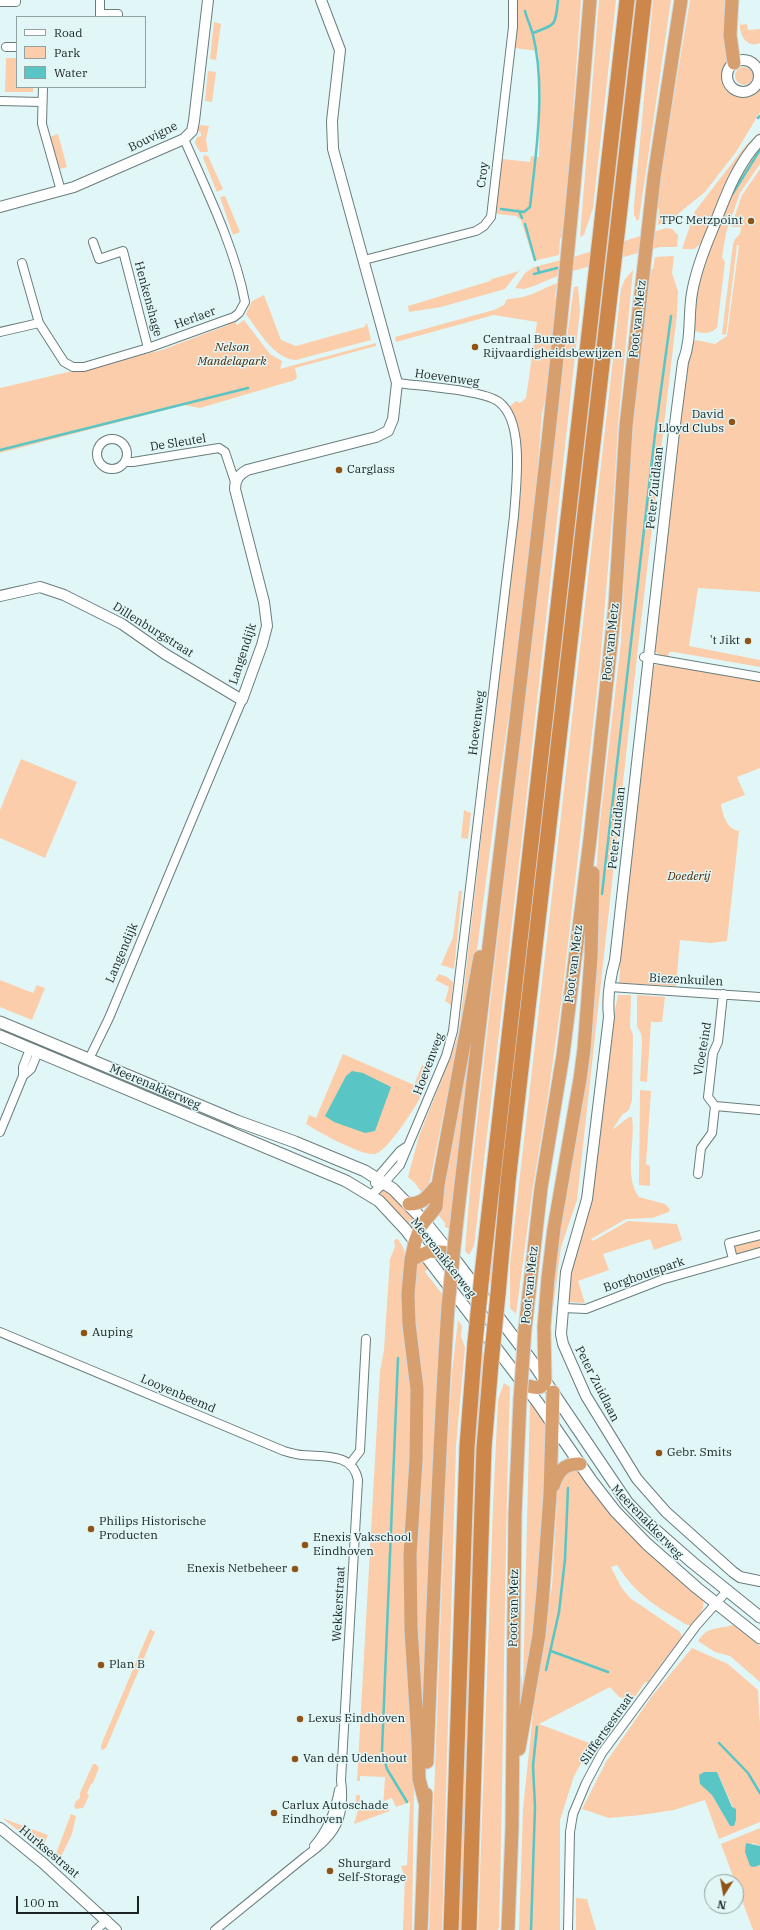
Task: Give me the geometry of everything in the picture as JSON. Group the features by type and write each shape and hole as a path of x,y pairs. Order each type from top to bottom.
{"highway":[{"path":"421,1930 432,1606 448,1307 522,668 578,161 590,0"},
{"path":"451,1930 467,1447 482,1274 627,0"},
{"path":"469,1930 484,1448 491,1363 508,1182 644,0"},
{"name":"Poot van Metz","path":"508,1930 513,1772 515,1514 525,1329 541,1188 563,1055 590,839 615,606 626,426 660,133 681,0"},
{"path":"732,0 730,25 732,54 738,62"},
{"path":"513,1772 522,1736 539,1635 550,1495 552,1422 544,1327 548,1278 556,1215 580,1079 586,1018 591,957 593,884 590,839"},
{"path":"425,1802 419,1779 418,1734 410,1629 410,1555 417,1418 417,1389 409,1324 408,1294 411,1260 419,1247 419,1230 436,1207 438,1184 480,958 490,937"},
{"path":"409,1204 415,1204 424,1200 438,1184"},
{"path":"419,1247 430,1251 450,1253"},
{"path":"524,1385 538,1388 549,1386"},
{"path":"550,1495 557,1475 561,1469 571,1464 580,1464"}],"main road":[{"name":"Meerenakkerweg","path":"0,1022 237,1121 295,1142 381,1181 409,1204 450,1253 549,1386 627,1502 644,1520 760,1618"},
{"name":"Meerenakkerweg","path":"0,1036 346,1181 371,1195 392,1213 419,1247 552,1422 604,1498 647,1544 716,1603 760,1638"}],"street":[{"path":"0,2 16,2 16,0"},
{"path":"100,0 100,15 118,14 118,16"},
{"name":"Bouvigne","path":"0,207 74,187 184,139 192,131 194,121 208,0"},
{"path":"235,482 240,474 247,470 376,437 388,431 393,419 397,383 333,149 332,121 340,50 321,0"},
{"name":"Croy","path":"364,260 476,232 484,226 491,217 513,27 513,0"},
{"path":"6,47 16,47"},
{"path":"738,62 749,62 755,65 759,81 752,90 745,92 738,91 731,87 728,81 728,73 738,62"},
{"path":"43,88 42,124 61,191"},
{"path":"0,101 42,102"},
{"name":"Herlaer","path":"22,263 39,323 64,362 73,367 84,367 148,348 234,317 239,313 245,302 228,243 184,139"},
{"name":"Peter Zuidlaan","path":"759,1581 740,1577 733,1572 666,1512 637,1479 586,1396 569,1360 561,1334 567,1265 588,1200 609,1018 614,1008 613,987 618,972 615,960 644,698 642,682 647,658 648,630 653,617 683,362 682,352 686,318 690,310 695,276 701,258 734,178 750,152 760,140"},
{"name":"Henkenshage","path":"93,242 98,259 122,251 148,348"},
{"path":"0,332 39,323"},
{"name":"Hoevenweg","path":"371,1195 381,1181 400,1165 446,1056 453,1031 514,516 517,454 512,420 498,401 483,394 397,383"},
{"name":"De Sleutel","path":"126,462 219,448 225,452 235,482"},
{"name":"Langendijk","path":"89,1059 112,1011 242,700 262,645 267,626 264,602 235,489 235,482"},
{"name":"Dillenburgstraat","path":"0,596 40,587 64,595 122,624 165,654 242,700"},
{"path":"647,658 760,677"},
{"name":"Biezenkuilen","path":"613,987 760,997"},
{"name":"Vloeteind","path":"698,1174 701,1148 712,1134 715,1106 708,1097 713,1054 718,1042 723,994"},
{"path":"0,1132 23,1076 23,1067 34,1051"},
{"path":"715,1106 760,1110"},
{"path":"733,1259 729,1243 760,1235"},
{"name":"Borghoutspark","path":"563,1308 586,1310 661,1280 760,1252"},
{"name":"Looyenbeemd","path":"0,1332 284,1451 301,1455 334,1457 350,1464"},
{"path":"350,1464 360,1451 366,1339"},
{"name":"Wekkerstraat","path":"216,1930 326,1841 339,1818 343,1806 341,1780 358,1480 356,1473 350,1464"},
{"name":"Sliffertsestraat","path":"568,1930 570,1832 573,1814 586,1783 602,1753 696,1626 727,1591"},
{"name":"Hurksestraat","path":"0,1828 43,1863 107,1920 116,1930"},
{"path":"96,1930 107,1920"}],"green space":[{"path":"517,0 581,0 564,238 560,238 559,255 534,261 521,220 516,216 496,213 502,159 530,162 531,156 539,157 540,76 538,51 515,48 518,20"},
{"path":"599,0 616,0 593,208 584,235 580,237"},
{"path":"632,0 639,0 612,228 607,229"},
{"path":"653,0 671,0 639,219 636,221 636,217 634,216 634,206"},
{"path":"690,0 728,0 729,63 726,68 725,80 730,89 739,95 747,96 760,90 760,112 736,152 705,192 673,218 658,225 659,210 656,203"},
{"path":"214,22 221,24 216,60 210,59"},
{"path":"740,22 741,25 747,24 748,30 760,29 760,43 751,44 744,39 742,36"},
{"path":"6,58 16,58 16,88 33,88 33,92 5,92"},
{"path":"744,67 750,70 753,76 750,82 744,85 738,82 735,76 738,70"},
{"path":"208,71 216,72 212,102 205,101"},
{"path":"200,125 209,126 206,139 208,152 200,152 195,143 197,137 201,136 201,133 197,130"},
{"path":"760,132 760,135 746,150 702,243 694,249 682,249 695,211 746,145"},
{"path":"58,134 67,167 60,169 50,137"},
{"path":"760,146 760,164 740,193 726,233 722,257 725,262 717,328 708,333 698,332 692,329 701,270 734,185"},
{"path":"204,155 208,156 223,189 217,192 203,158"},
{"path":"760,169 760,592 698,588 689,646 760,660 760,667 674,652 669,652 668,658 661,657 654,650 677,432 691,344 696,340 715,344 727,336 739,245 737,245 726,335 722,334 733,244 735,239 740,234 741,227 731,227 742,195"},
{"path":"225,196 240,232 233,235 220,197"},
{"path":"666,228 672,229 678,235 677,247 660,247 562,274 524,289 515,288 525,273 534,267 573,257"},
{"path":"674,256 672,273 678,291 677,314 637,656 577,1200 561,1247 553,1308 551,1309 595,896 599,831 621,642 631,427 650,269 653,269 655,257"},
{"path":"633,270 618,425 613,508 600,664 562,996 546,1110 533,1186 516,1314 510,1308 510,1265 519,1184 621,289 625,279"},
{"path":"519,271 505,289 441,307 409,312 408,306"},
{"path":"606,278 493,1286 486,1277 601,279"},
{"path":"557,283 555,298 559,299 550,380 542,413 534,515 518,652 498,789 472,988 454,1073 444,1110 430,1181 428,1187 422,1193 415,1183 408,1177 419,1136 450,1059 459,1032 521,490 518,437 509,407 516,401 520,403 526,398 537,322 494,315 396,342 395,337 494,310 504,305 507,299 528,296"},
{"path":"578,286 580,310 524,820 474,1246 469,1255 465,1251 471,1176 556,416 574,287"},
{"path":"264,295 281,340 296,346 364,327 367,323 371,340 296,360 288,358 281,355 267,343 246,314 252,301"},
{"name":"Nelson Mandelapark","path":"234,320 237,325 244,320 270,354 282,361 280,369 376,343 376,346 295,368 297,377 295,380 200,408 184,405 0,453 0,388 162,350 228,325 227,322"},
{"name":"Doederij","path":"665,663 760,681 760,768 737,777 745,795 721,804 726,821 731,828 739,831 727,941 711,943 680,940 676,986 619,983 624,911 652,666"},
{"path":"21,759 77,782 45,858 0,838 0,810"},
{"path":"464,810 471,813 468,839 461,838"},
{"path":"459,891 462,891 454,969 441,965 453,937"},
{"path":"439,974 447,977 453,982 451,1005 445,1001 449,987 435,980"},
{"path":"0,980 33,993 37,985 45,988 32,1020 0,1007"},
{"path":"478,988 450,1229 445,1227 445,1223 437,1213"},
{"path":"618,995 631,995 630,1027 633,1035 632,1100 629,1110 622,1115 612,1130 629,1117 632,1117 633,1137 631,1169 634,1188 639,1197 665,1204 670,1209 669,1212 652,1218 626,1219 591,1239 593,1241 628,1221 677,1224 682,1240 654,1250 650,1239 603,1254 609,1270 578,1281 585,1303 567,1302 575,1250 586,1220 590,1200 613,1020"},
{"path":"637,995 665,997 662,1022 651,1022 647,1082 640,1081 642,1041 641,1034 637,1026"},
{"path":"343,1054 414,1085 422,1065 432,1069 421,1096 409,1117 385,1147 380,1152 375,1154 369,1154 350,1147 330,1138 306,1124 309,1115 316,1118"},
{"path":"640,1090 651,1091 646,1164 650,1166 650,1186 639,1185"},
{"path":"382,1188 393,1196 419,1221 413,1230 383,1199 379,1190"},
{"path":"760,1238 760,1248 737,1254 734,1251 734,1245"},
{"path":"398,1239 404,1249 405,1256 402,1291 411,1396 414,1791 412,1930 403,1930 405,1878 401,1866 407,1865 410,1802 396,1807 392,1798 384,1801 390,1811 354,1824 358,1810 355,1809 356,1795 360,1795 360,1806 383,1807 385,1777 360,1776 360,1781 357,1781 380,1371 384,1350 390,1259 395,1247 394,1240"},
{"path":"421,1259 428,1268 425,1272 443,1295 430,1516 422,1753 412,1588 417,1546 422,1414 414,1302 415,1269 419,1260"},
{"path":"458,1320 462,1326 461,1336 465,1347 456,1446 442,1930 429,1930 447,1446 452,1373"},
{"path":"481,1351 485,1355 463,1930 456,1930 469,1508"},
{"path":"504,1383 510,1387 506,1522 499,1928 498,1930 478,1930 498,1400"},
{"path":"530,1400 548,1422 537,1629 519,1737 519,1659 523,1687"},
{"path":"577,1470 628,1531 663,1566 701,1596 703,1600 703,1608 691,1626 685,1624 647,1599 624,1576 617,1565 611,1567 621,1587 630,1598 680,1632 682,1637 647,1683 645,1682 633,1700 619,1697 610,1687 539,1724 592,1744 574,1776 560,1820 560,1930 519,1930 523,1809 538,1665 552,1587 558,1484 564,1471"},
{"path":"733,1625 760,1646 760,1682 730,1656 715,1652 698,1641 709,1630"},
{"path":"150,1629 155,1632 106,1748 103,1750 101,1749 101,1745"},
{"path":"692,1648 728,1664 758,1690 760,1725 760,1822 719,1839 705,1800 674,1810 609,1818 582,1809 606,1762 652,1696","holes":["717,1772 735,1812 736,1820 730,1826 712,1795"]},
{"path":"93,1764 96,1764 99,1768 87,1793 89,1796 83,1808 76,1809 74,1806 76,1801 80,1798 80,1793"},
{"path":"71,1814 76,1816 72,1834 59,1861 55,1861 54,1859"},
{"path":"2,1818 48,1835 42,1849"},
{"path":"760,1828 760,1846 752,1843 757,1866 760,1865 760,1930 753,1930 744,1906 744,1874 732,1874 721,1844"},
{"path":"576,1898 587,1899 596,1930 576,1930"}],"water":[{"path":"352,1071 363,1073 391,1087 375,1131 365,1133 334,1122 325,1116 346,1076"},
{"path":"704,1772 717,1772 732,1807 736,1809 736,1820 734,1826 730,1826 712,1795 700,1784 699,1775"},
{"path":"746,1843 760,1846 760,1865 754,1867 750,1866 745,1852"}],"waterway":[{"path":"533,33 547,28 553,23 556,15 558,0"},
{"path":"501,209 524,212 530,207 539,121 539,76 533,35 525,11"},
{"path":"733,193 760,150"},
{"path":"519,211 522,218"},
{"path":"525,224 535,260"},
{"path":"538,268 539,273"},
{"path":"534,274 557,268"},
{"path":"602,894 655,434 671,316"},
{"path":"0,450 248,388"},
{"path":"398,1358 382,1751 387,1769 407,1802"},
{"path":"546,1670 559,1612 565,1559 568,1488"},
{"path":"551,1651 608,1672"},
{"path":"531,1930 535,1807 533,1766 537,1727"},
{"path":"719,1743 748,1773 760,1793"}],"place":[{"name":"TPC Metzpoint","path":"751,221"},
{"name":"Centraal Bureau Rijvaardigheidsbewijzen","path":"475,347"},
{"name":"David Lloyd Clubs","path":"732,422"},
{"name":"Carglass","path":"339,470"},
{"name":"'t Jikt","path":"748,641"},
{"name":"Auping","path":"84,1333"},
{"name":"Gebr. Smits","path":"659,1453"},
{"name":"Philips Historische Producten","path":"91,1529"},
{"name":"Enexis Vakschool Eindhoven","path":"305,1545"},
{"name":"Enexis Netbeheer","path":"295,1569"},
{"name":"Plan B","path":"101,1665"},
{"name":"Lexus Eindhoven","path":"300,1719"},
{"name":"Van den Udenhout","path":"295,1759"},
{"name":"Carlux Autoschade Eindhoven","path":"274,1813"},
{"name":"Shurgard Self-Storage","path":"330,1871"}]}
